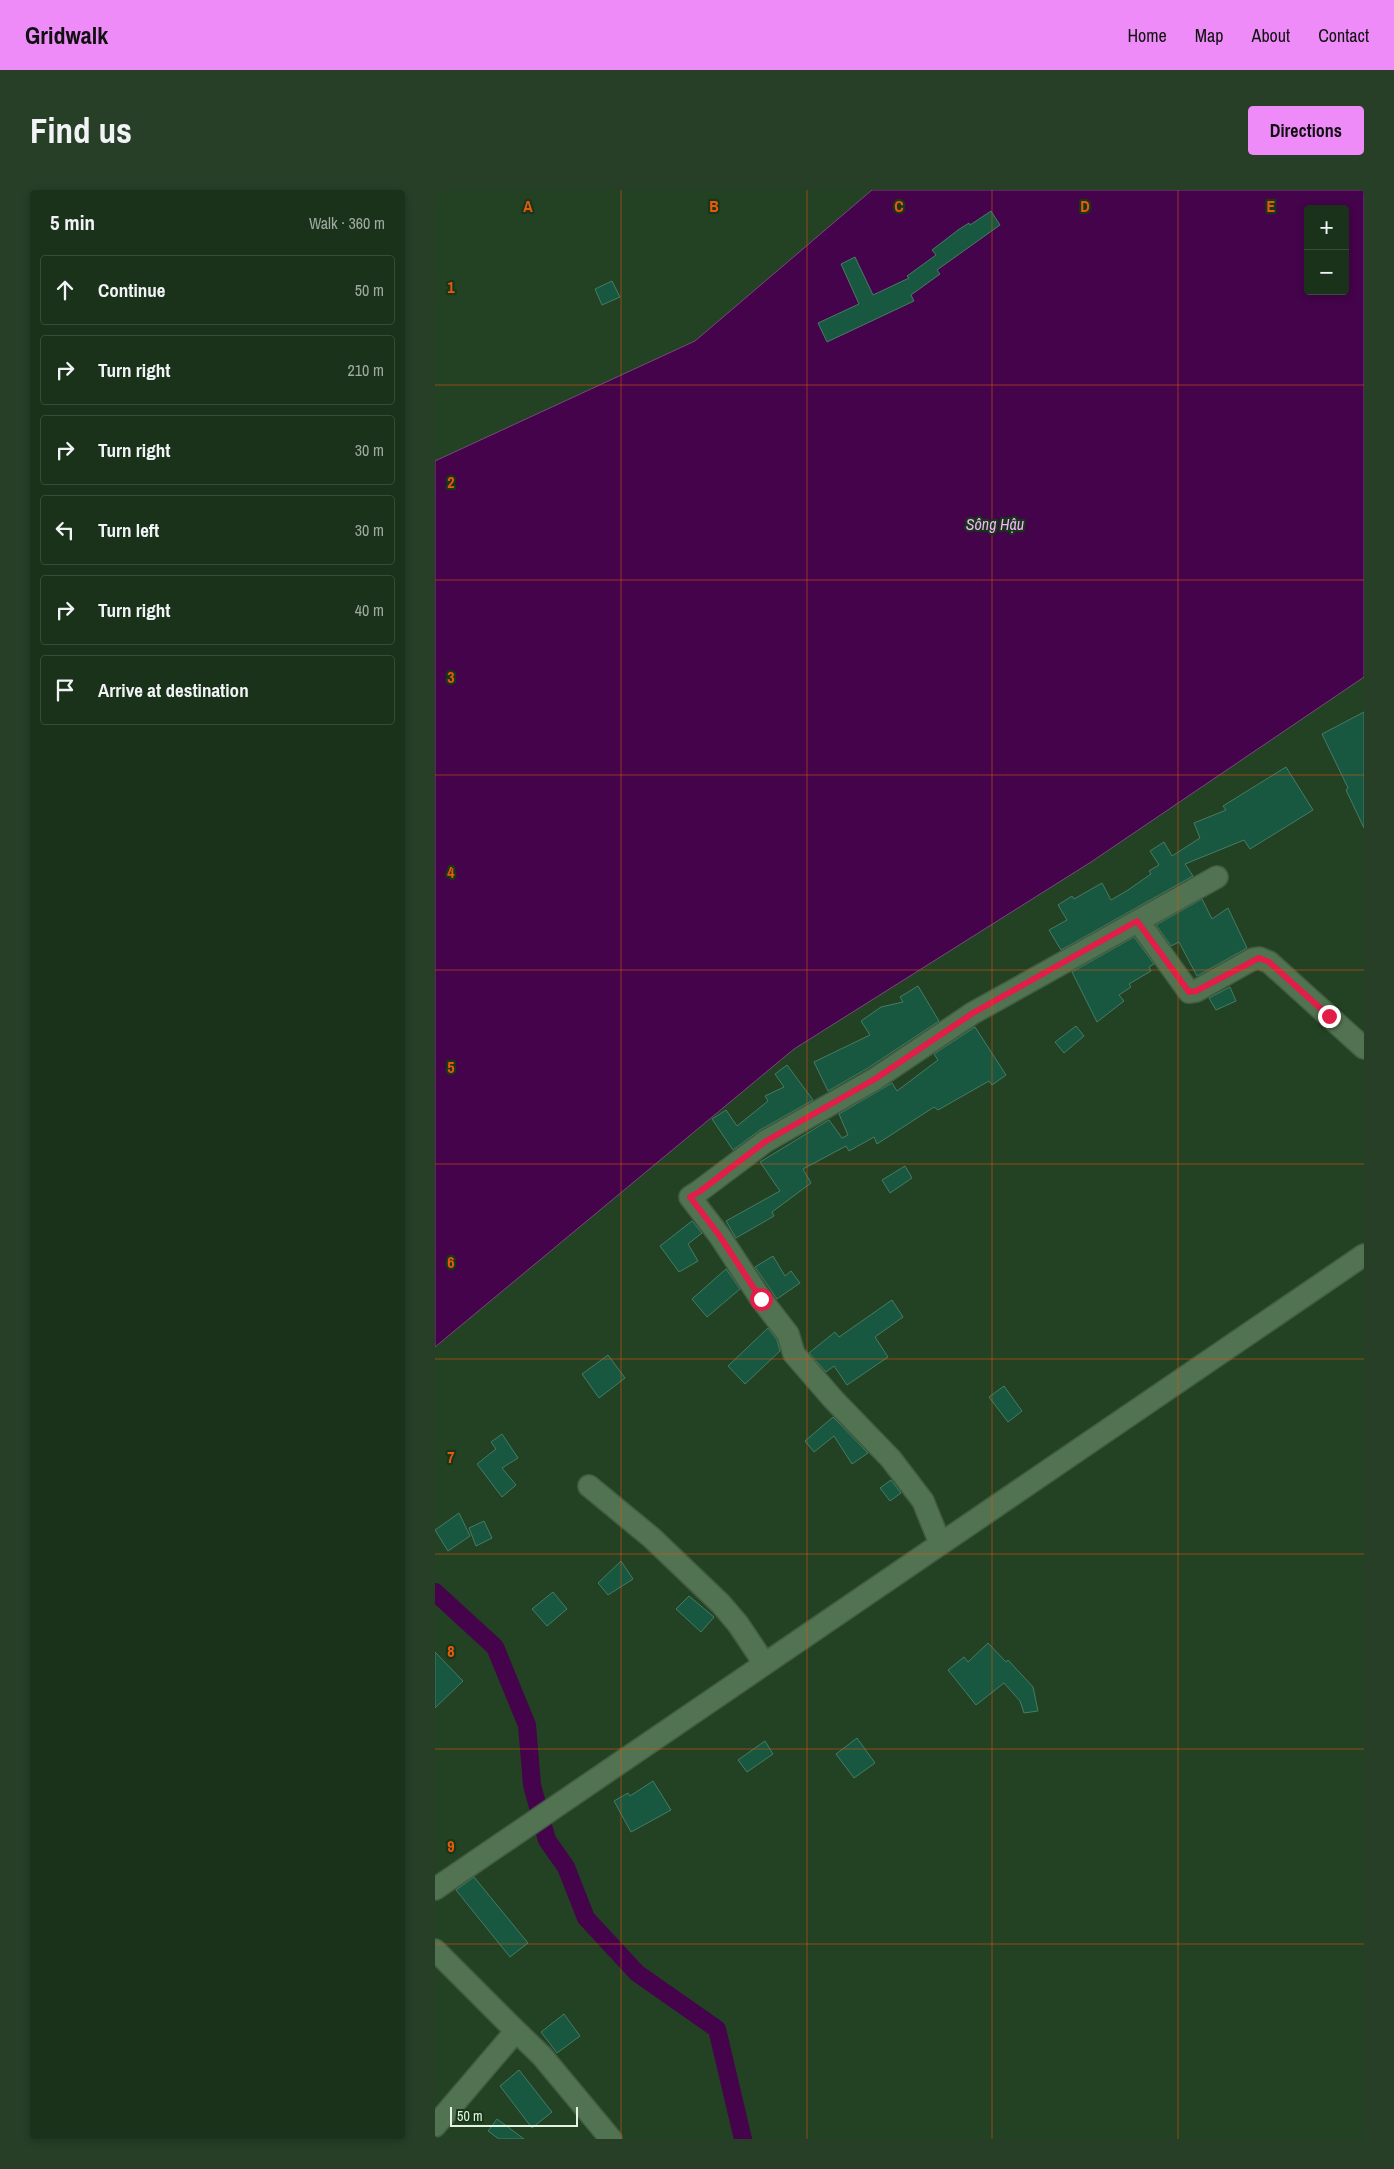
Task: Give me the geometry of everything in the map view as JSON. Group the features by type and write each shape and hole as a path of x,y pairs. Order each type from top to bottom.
{"street":[{"path":"940,1543 923,1501 891,1459 833,1399 794,1354 788,1334 761,1299 719,1235 690,1197 766,1141 875,1079 973,1013 1217,877"},
{"path":"1137,921 1189,992 1196,991 1250,961 1262,958 1269,962 1364,1048"},
{"path":"435,1889 1364,1255"},
{"path":"589,1486 652,1538 721,1604 738,1624 764,1663"},
{"path":"435,1950 542,2056 611,2139"},
{"path":"435,2126 516,2032"}],"water":[{"name":"Sông Hậu","path":"872,190 1364,190 1364,677 1091,862 794,1049 435,1347 435,461 695,341"}],"building":[{"path":"991,211 1000,225 937,270 940,274 911,295 914,301 827,342 818,323 859,304 841,264 855,257 873,295 909,278 907,276 936,255 932,250 958,230 969,223 970,225"},
{"path":"612,281 620,297 602,305 595,289"},
{"path":"1364,712 1364,828 1346,790 1348,788 1322,734"},
{"path":"1286,767 1313,810 1250,849 1244,840 1185,864 1193,876 1061,950 1049,930 1067,920 1058,905 1072,896 1074,899 1102,883 1111,900 1128,890 1151,874 1149,871 1159,865 1150,851 1164,842 1172,856 1200,838 1194,823 1226,810 1223,806"},
{"path":"1202,899 1212,919 1228,908 1247,948 1197,976 1179,942 1171,946 1156,925"},
{"path":"1134,937 1154,964 1149,967 1151,971 1129,984 1131,987 1119,995 1124,1001 1097,1022 1072,972"},
{"path":"918,986 939,1021 868,1068 828,1091 814,1062 870,1035 861,1021 881,1007 903,1002 900,997"},
{"path":"1230,987 1236,1001 1216,1010 1209,998"},
{"path":"1076,1026 1084,1036 1064,1053 1055,1042"},
{"path":"975,1027 1006,1075 992,1085 989,1081 938,1110 934,1107 877,1144 874,1137 849,1151 846,1146 803,1169 811,1183 772,1212 774,1216 736,1238 726,1221 780,1191 760,1162 829,1120 842,1138 848,1135 839,1114 892,1083 897,1091 938,1060 934,1054"},
{"path":"787,1065 813,1100 760,1130 733,1150 712,1119 726,1110 737,1126 768,1101 765,1096 784,1087 775,1074"},
{"path":"905,1166 912,1178 890,1193 882,1180"},
{"path":"692,1221 702,1233 688,1244 698,1261 679,1272 660,1246"},
{"path":"773,1256 785,1276 791,1271 800,1283 777,1299 755,1267"},
{"path":"726,1269 740,1289 707,1317 692,1299"},
{"path":"892,1300 903,1317 875,1337 888,1357 847,1385 834,1366 826,1372 809,1353 835,1332 839,1337"},
{"path":"768,1328 777,1340 780,1351 745,1384 728,1366"},
{"path":"608,1355 625,1378 599,1398 582,1374"},
{"path":"1004,1386 1022,1411 1008,1422 989,1397"},
{"path":"833,1417 868,1453 852,1464 834,1436 814,1452 805,1441"},
{"path":"502,1434 518,1458 502,1468 516,1485 502,1497 477,1464 496,1449 491,1442"},
{"path":"891,1480 901,1493 890,1501 880,1488"},
{"path":"459,1513 470,1536 448,1551 435,1530"},
{"path":"484,1521 492,1538 476,1546 469,1528"},
{"path":"621,1561 633,1579 608,1595 598,1583"},
{"path":"553,1592 567,1609 547,1626 532,1609"},
{"path":"689,1596 714,1617 701,1632 676,1609"},
{"path":"988,1643 1006,1662 1008,1660 1033,1687 1038,1711 1024,1713 1020,1701 1004,1683 976,1705 948,1670 964,1657 968,1662"},
{"path":"435,1652 463,1681 435,1708"},
{"path":"857,1738 875,1763 854,1778 836,1754"},
{"path":"765,1741 773,1754 747,1772 738,1760"},
{"path":"653,1781 671,1810 631,1832 614,1801 628,1793 630,1796"},
{"path":"474,1877 528,1943 510,1957 456,1890"},
{"path":"564,2014 580,2036 557,2053 541,2032"},
{"path":"519,2070 552,2112 532,2128 500,2086"},
{"path":"497,2119 524,2139 499,2139 488,2131"}],"waterway":[{"path":"435,1592 495,1647 527,1725 532,1785 547,1840 566,1867 586,1918 637,1973 717,2029 743,2139"}],"route":[{"path":"761,1299 719,1235 690,1197 766,1141 875,1079 973,1013 1137,921 1183,987 1189,992 1196,991 1250,961 1262,958 1269,962 1329,1016"}]}
